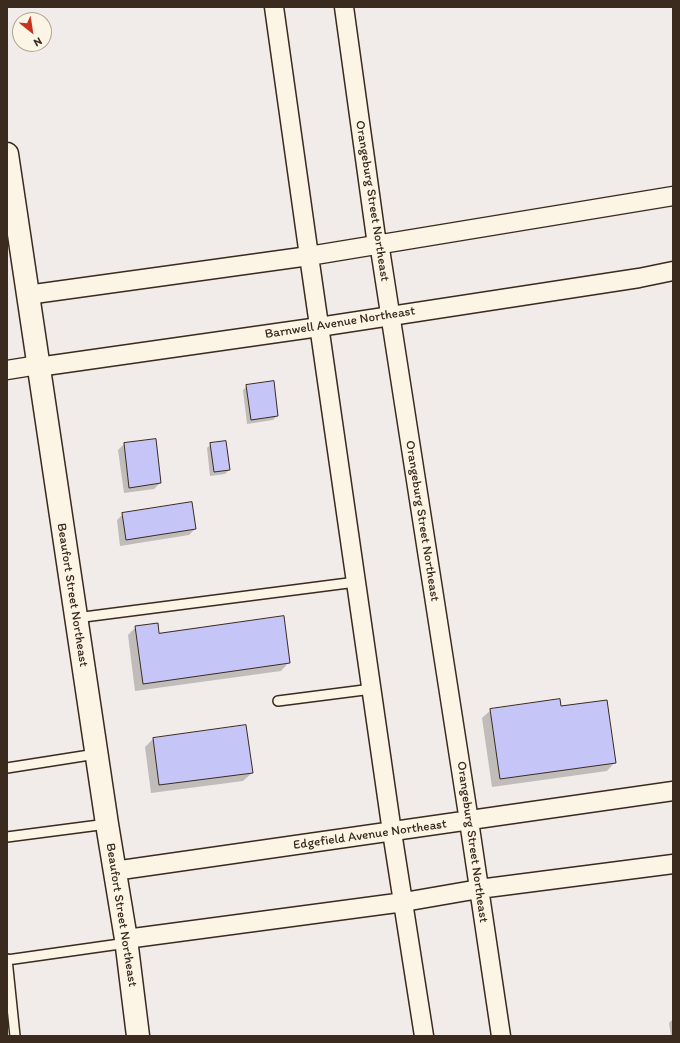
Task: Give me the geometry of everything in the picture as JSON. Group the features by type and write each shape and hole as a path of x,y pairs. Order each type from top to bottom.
{"street":[{"path":"274,7 392,832 424,1036"},
{"name":"Orangeburg Street Northeast","path":"344,7 377,244 380,249 501,1036"},
{"name":"Beaufort Street Northeast","path":"7,154 96,754 126,941 138,1036"},
{"path":"27,295 309,256 673,196"},
{"name":"Barnwell Avenue Northeast","path":"7,370 32,366 38,367 319,327 639,278 673,271"},
{"name":"Edgefield Avenue Northeast","path":"114,871 673,791"},
{"path":"126,941 404,902 479,889 673,864"}],"lane":[{"path":"76,618 356,582"},
{"path":"278,701 372,689"},
{"path":"7,768 96,754"},
{"path":"7,837 107,824"},
{"path":"15,1036 7,960 126,941"}],"building":[{"path":"274,381 278,416 251,420 246,385"},
{"path":"156,439 161,483 129,488 124,443"},
{"path":"226,441 230,470 214,472 210,443"},
{"path":"192,502 196,529 126,540 122,513"},
{"path":"284,616 290,663 143,684 135,626 158,623 159,633"},
{"path":"560,699 561,706 607,700 616,763 500,779 490,709"},
{"path":"246,725 253,773 159,785 153,738"}]}
